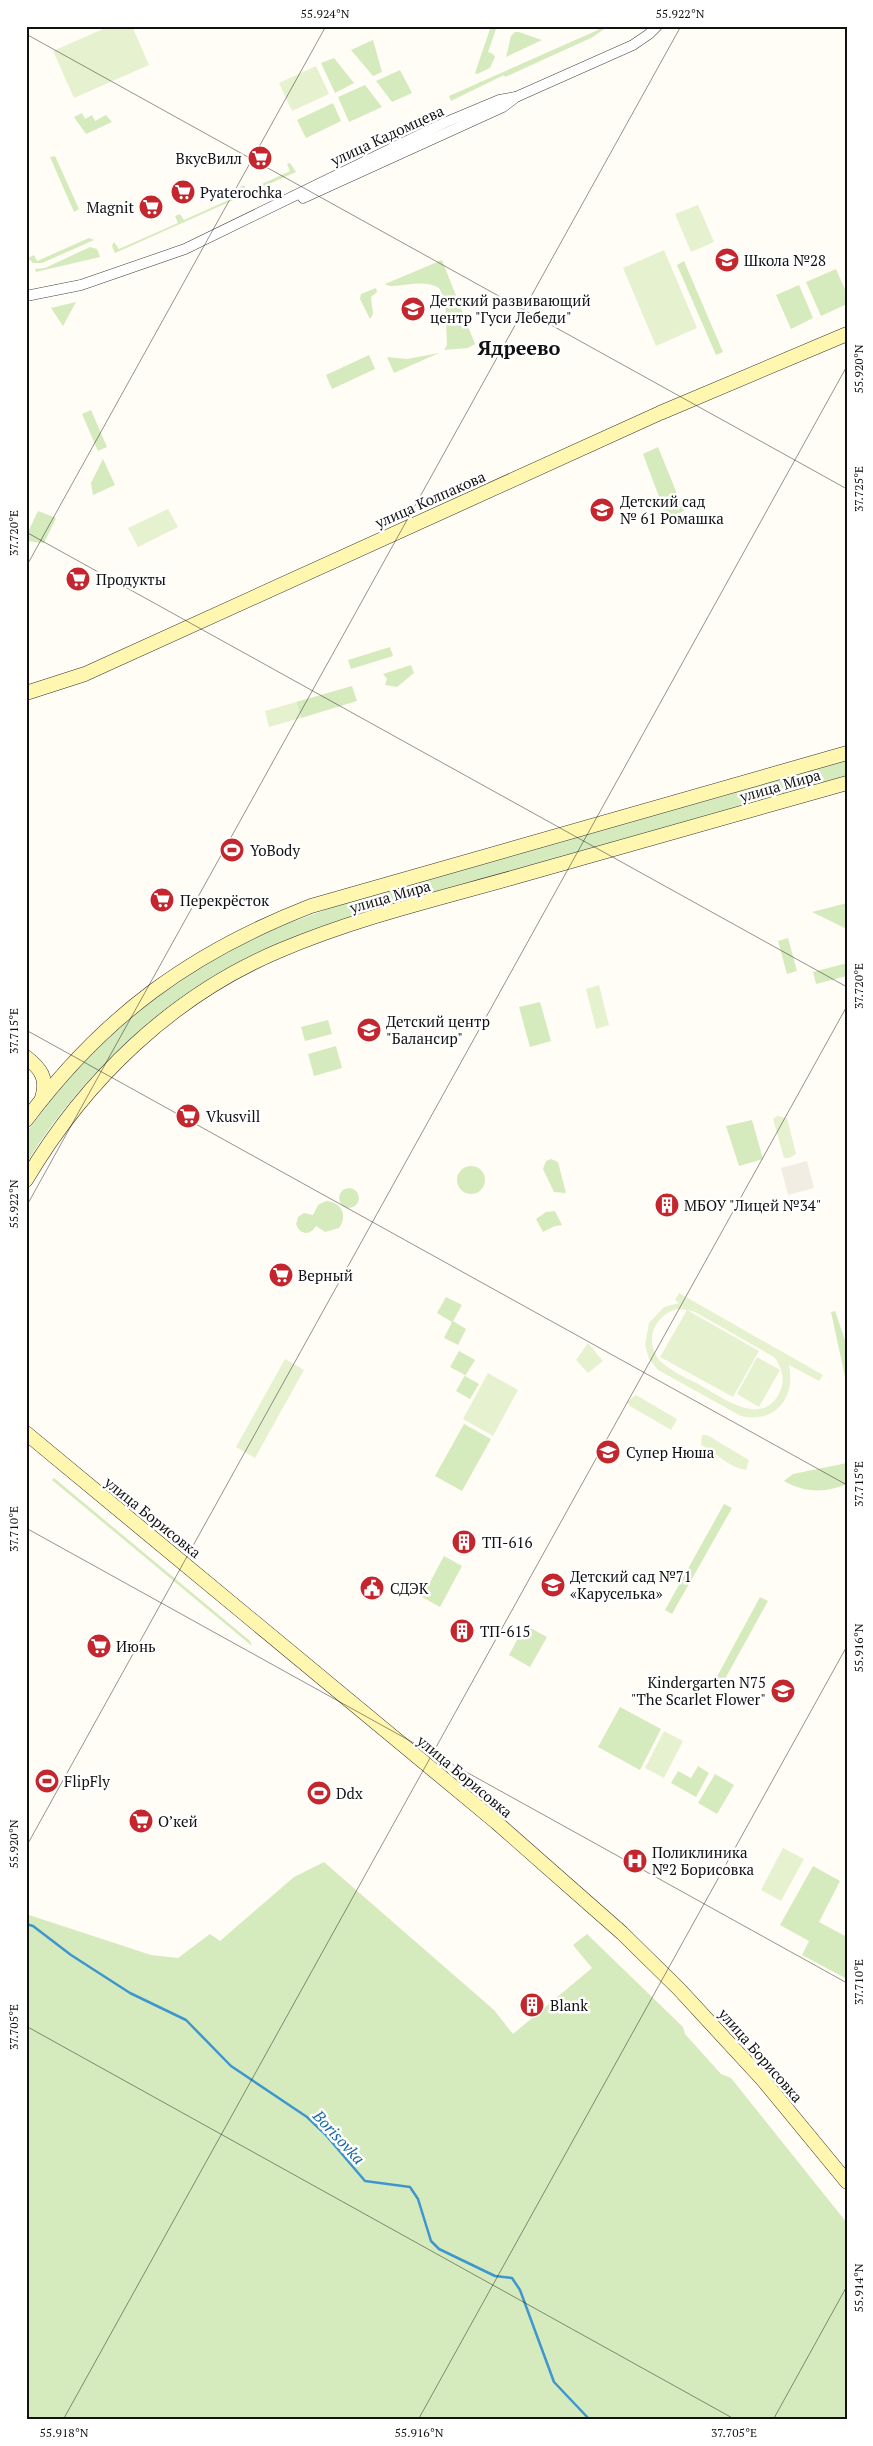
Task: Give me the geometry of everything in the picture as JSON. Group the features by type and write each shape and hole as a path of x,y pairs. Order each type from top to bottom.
{"street":[{"name":"улица Кадомцева","path":"26,296 81,285 136,268 185,249 274,208 281,201 444,123 499,100 516,97 633,45 649,34 656,26"},
{"name":"улица Колпакова","path":"26,692 85,674 660,413 847,334"},
{"name":"улица Мира","path":"26,1120 73,1063 113,1023 166,980 218,948 282,917 321,903 847,753"},
{"name":"улица Мира","path":"26,1180 42,1154 84,1097 132,1046 191,1000 259,960 281,950 356,923 847,783"},
{"path":"32,1061 55,1069 73,1063"},
{"path":"32,1061 45,1082 41,1101"},
{"name":"улица Борисовка","path":"26,1433 461,1793 616,1927 679,1989 763,2080 847,2182"}],"green space":[{"path":"110,26 132,26 149,65 74,98 53,51"},
{"path":"491,26 497,26 488,52 495,57 490,68 477,74 475,73"},
{"path":"599,26 608,26 593,37 505,77 504,75 451,101 449,96 598,30"},
{"path":"515,32 542,40 506,57 511,36"},
{"path":"373,40 382,72 373,76 351,50"},
{"path":"334,58 354,83 335,93 321,63"},
{"path":"316,66 329,94 292,111 279,83"},
{"path":"400,70 412,93 392,102 376,81"},
{"path":"365,85 382,107 349,122 338,97"},
{"path":"333,103 341,121 306,138 297,120"},
{"path":"82,113 85,119 92,115 95,121 106,115 112,122 86,134 74,117"},
{"path":"55,156 79,209 74,212 50,157"},
{"path":"290,163 296,172 115,253 112,246 114,242 119,249 178,223 175,216 180,214 184,220 242,194 240,187 244,185 247,191 290,171 287,164"},
{"path":"698,205 714,242 691,252 675,214"},
{"path":"89,238 94,240 42,263 33,263 28,258 34,255 37,261"},
{"path":"90,247 97,249 100,257 36,272 35,269 45,268"},
{"path":"664,250 697,328 656,346 623,268"},
{"path":"442,260 475,344 468,348 444,350 447,345 445,299 439,288 424,284 389,286 385,284"},
{"path":"684,261 723,352 716,355 677,265"},
{"path":"836,269 847,294 847,304 821,316 806,282"},
{"path":"799,285 813,318 791,329 776,295"},
{"path":"376,288 377,292 371,297 373,314 370,319 360,299 361,294"},
{"path":"76,302 63,326 51,308"},
{"path":"439,353 394,373 387,357 407,359"},
{"path":"369,355 375,369 332,389 326,375"},
{"path":"91,410 107,447 98,451 82,414"},
{"path":"658,447 684,511 667,518 643,454"},
{"path":"103,459 115,485 93,495 91,483"},
{"path":"168,509 178,527 138,547 128,528"},
{"path":"38,511 56,518 44,543 26,541 26,536"},
{"path":"390,647 393,656 351,669 348,660"},
{"path":"411,665 414,673 397,687 385,685 387,679 383,674"},
{"path":"352,686 357,701 301,718 296,702"},
{"path":"296,702 301,718 269,727 265,711"},
{"path":"847,759 847,777 350,918 292,938 252,956 213,977 176,1002 108,1060 50,1128 26,1164 26,1133 66,1080 123,1024 156,996 215,957 276,928 347,902"},
{"path":"847,903 847,929 812,912"},
{"path":"788,938 797,971 787,974 778,941"},
{"path":"847,963 847,976 816,984 813,972"},
{"path":"599,985 609,1025 596,1029 586,989"},
{"path":"540,1002 551,1041 530,1047 519,1007"},
{"path":"328,1020 332,1034 305,1041 301,1027"},
{"path":"336,1046 342,1068 314,1076 308,1054"},
{"path":"777,1116 787,1118 796,1154 789,1158 784,1158 773,1119"},
{"path":"752,1120 763,1159 739,1166 726,1126"},
{"path":"551,1159 558,1162 566,1193 554,1192 543,1169 546,1161"},
{"path":"471,1166 481,1170 485,1180 481,1190 471,1194 461,1190 457,1180 461,1170"},
{"path":"345,1188 353,1188 359,1194 359,1202 353,1208 345,1208 339,1202 339,1194"},
{"path":"326,1201 336,1204 342,1210 343,1219 339,1228 325,1232 316,1226 308,1233 300,1230 296,1224 298,1217 304,1213 313,1215 318,1205"},
{"path":"555,1211 562,1225 543,1232 536,1219 546,1212"},
{"path":"679,1293 823,1375 819,1381 789,1365 789,1388 781,1405 773,1412 764,1416 741,1416 658,1370 649,1359 645,1345 649,1323 664,1307 679,1303 675,1300","holes":["677,1309 695,1312 774,1357 779,1364 783,1380 781,1389 774,1401 765,1408 743,1407 720,1397 660,1361 655,1354 652,1338 657,1324 662,1317"]},
{"path":"446,1297 462,1305 453,1321 466,1329 458,1345 444,1338 452,1322 437,1313"},
{"path":"687,1310 759,1351 733,1397 660,1357"},
{"path":"835,1311 846,1343 847,1386 831,1312"},
{"path":"588,1343 603,1361 588,1373 576,1360"},
{"path":"459,1351 475,1360 465,1376 479,1384 470,1399 456,1391 465,1375 450,1367"},
{"path":"757,1357 780,1370 759,1407 737,1394"},
{"path":"285,1359 304,1370 255,1458 236,1447"},
{"path":"488,1373 518,1390 493,1436 463,1419"},
{"path":"636,1395 677,1419 671,1430 630,1406 627,1402"},
{"path":"464,1424 491,1439 462,1491 435,1476"},
{"path":"702,1435 707,1435 749,1460 746,1470 728,1463 701,1445"},
{"path":"847,1463 847,1484 839,1487 807,1490 784,1481 793,1474"},
{"path":"54,1478 250,1641 252,1646 52,1480"},
{"path":"724,1504 732,1508 672,1614 665,1610"},
{"path":"444,1556 462,1566 440,1607 422,1597"},
{"path":"760,1597 768,1601 720,1688 713,1684"},
{"path":"525,1625 547,1637 530,1667 509,1655"},
{"path":"620,1707 661,1729 640,1770 598,1747"},
{"path":"664,1731 683,1741 664,1778 645,1768"},
{"path":"698,1766 709,1773 696,1797 671,1783 678,1771 691,1778"},
{"path":"715,1774 734,1785 717,1814 698,1803"},
{"path":"783,1848 804,1859 781,1901 761,1890"},
{"path":"324,1862 494,2010 513,2034 592,1968 573,1945 587,1934 683,2027 685,2034 721,2074 731,2078 847,2223 847,2420 26,2420 26,1914 151,1955 178,1958 210,1934 220,1941 294,1877"},
{"path":"813,1866 840,1881 819,1922 847,1937 847,1979 802,1955 809,1941 780,1925"}],"shaded area":[{"path":"807,1161 814,1188 788,1195 781,1168"}],"waterway":[{"name":"Borisovka","path":"26,1924 33,1926 71,1955 130,1993 186,2020 231,2066 307,2117 325,2134 365,2181 410,2187 418,2199 431,2241 439,2249 495,2276 512,2278 520,2290 554,2382 590,2420"}],"place":[{"name":"ВкусВилл","path":"260,158"},
{"name":"Pyaterochka","path":"183,192"},
{"name":"Magnit","path":"151,207"},
{"name":"Школа №28","path":"727,260"},
{"name":"Детский развивающий центр \"Гуси Лебеди\"","path":"413,309"},
{"name":"Детский сад № 61 Ромашка","path":"602,510"},
{"name":"Продукты","path":"78,579"},
{"name":"YoBody","path":"232,850"},
{"name":"Перекрёсток","path":"162,900"},
{"name":"Детский центр \"Балансир\"","path":"369,1030"},
{"name":"Vkusvill","path":"188,1116"},
{"name":"МБОУ \"Лицей №34\"","path":"667,1205"},
{"name":"Верный","path":"281,1275"},
{"name":"Супер Нюша","path":"608,1452"},
{"name":"ТП-616","path":"464,1542"},
{"name":"Детский сад №71 «Каруселька»","path":"553,1585"},
{"name":"СДЭК","path":"372,1588"},
{"name":"ТП-615","path":"462,1631"},
{"name":"Июнь","path":"99,1646"},
{"name":"Kindergarten N75 \"The Scarlet Flower\"","path":"783,1691"},
{"name":"FlipFly","path":"47,1781"},
{"name":"Ddx","path":"319,1793"},
{"name":"О’кей","path":"141,1821"},
{"name":"Поликлиника №2 Борисовка","path":"635,1861"},
{"name":"Blank","path":"532,2005"}],"district":[{"name":"Ядреево","path":"519,347"}]}
